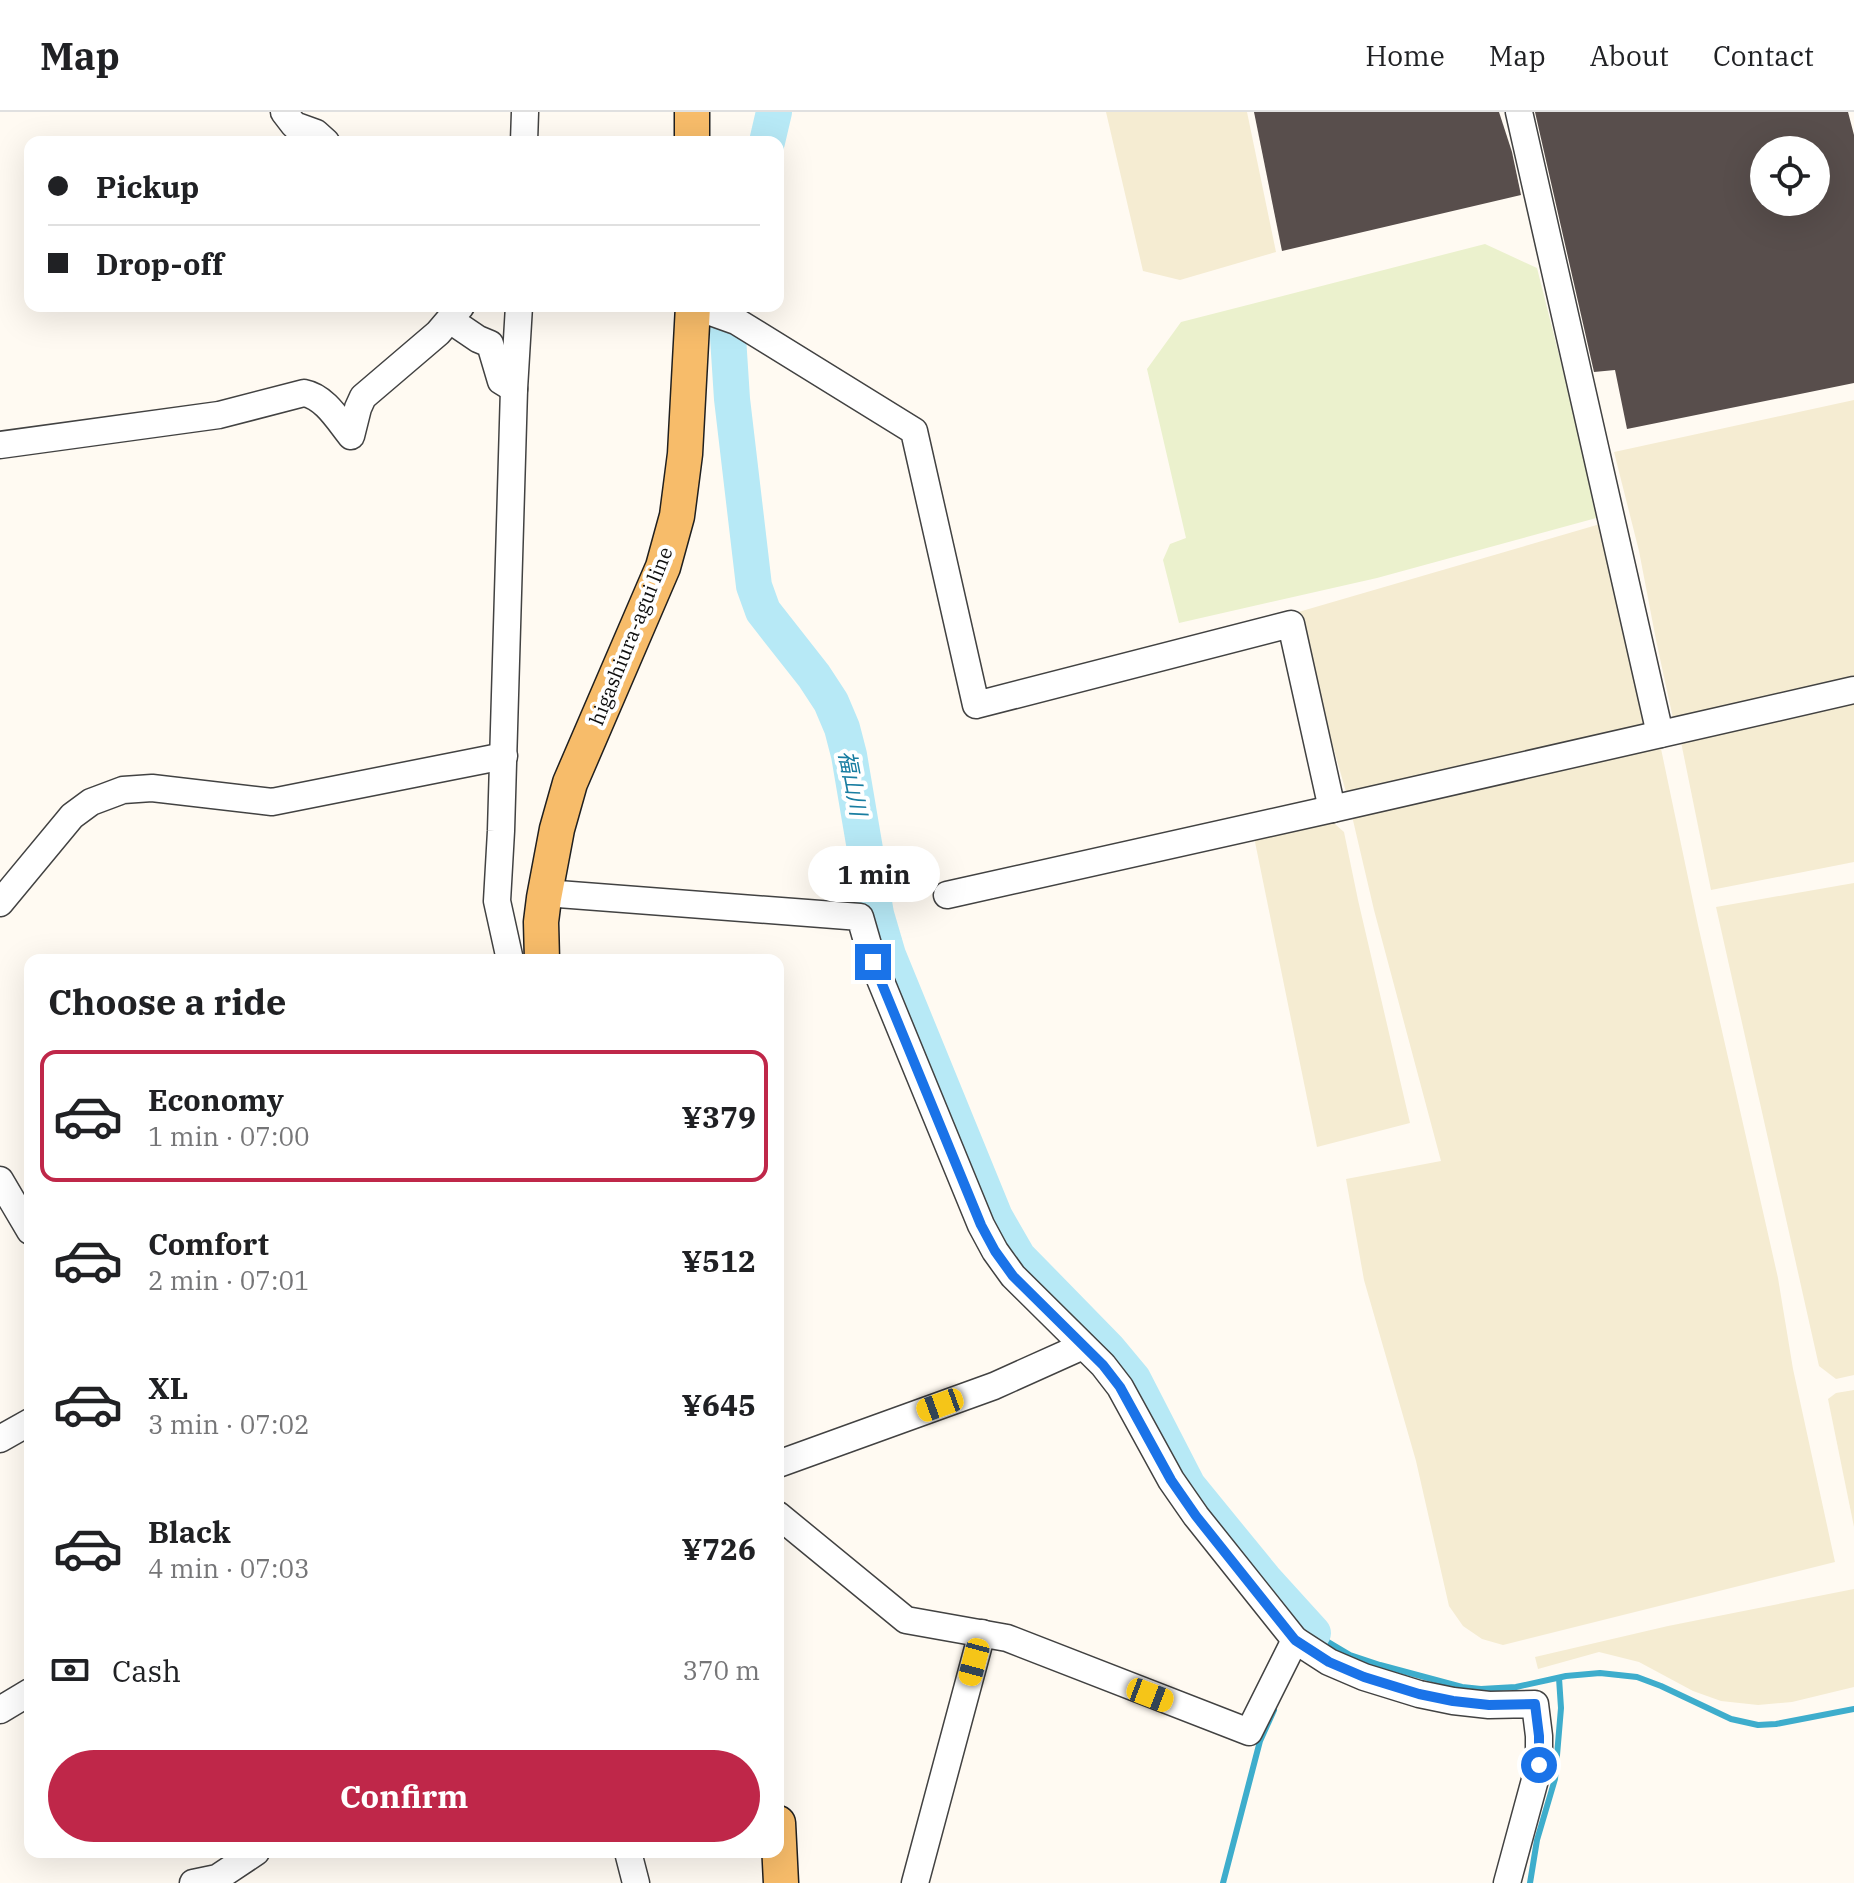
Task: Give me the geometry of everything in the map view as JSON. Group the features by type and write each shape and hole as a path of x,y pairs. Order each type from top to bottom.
{"main road":[{"path":"692,112 692,136"},
{"name":"higashiura-agui line","path":"542,954 541,922 545,893 557,829 570,783 663,567 677,516 710,312"},
{"path":"780,1858 781,1883"}],"street":[{"path":"284,112 294,125 319,136"},
{"path":"524,136 525,112"},
{"path":"1519,112 1660,734"},
{"path":"509,954 497,901 519,312"},
{"path":"710,312 914,431 976,705 1291,624 1332,809"},
{"path":"0,445 219,415 304,393 314,395 324,403 351,436 363,397 438,333 456,313 478,339 490,344 501,381 514,389"},
{"path":"947,895 1854,690"},
{"path":"0,903 72,816 91,802 123,790 152,788 272,802 504,756"},
{"path":"545,893 860,917 873,962 981,1225 995,1251 1013,1276 1103,1365 1120,1387 1171,1480 1295,1640 1329,1662 1364,1677 1419,1694 1489,1705 1535,1704 1539,1765 1507,1883"},
{"path":"0,1180 24,1221"},
{"path":"784,1462 994,1386 1083,1346"},
{"path":"0,1439 24,1425"},
{"path":"784,1520 906,1620 1007,1638 1249,1732 1295,1640"},
{"path":"915,1883 982,1633"},
{"path":"0,1710 24,1696"},
{"path":"193,1883 217,1878 247,1858"},
{"path":"630,1858 636,1883"}],"shaded area":[{"path":"1106,112 1247,112 1276,252 1180,280 1143,271"},
{"path":"1854,400 1854,680 1674,723 1639,551 1614,452"},
{"path":"1607,522 1657,724 1348,799 1295,613"},
{"path":"1854,698 1854,862 1711,890 1680,737"},
{"path":"1660,744 1778,1278 1793,1369 1835,1562 1503,1645 1482,1639 1463,1626 1449,1606 1416,1461 1364,1280 1346,1179 1441,1161 1352,816 1445,797"},
{"path":"1327,817 1344,832 1410,1123 1317,1147 1254,837"},
{"path":"1854,883 1854,1375 1836,1379 1819,1366 1716,907"},
{"path":"1854,1390 1854,1527 1828,1399 1836,1393"},
{"path":"1854,1589 1854,1687 1792,1702 1758,1705 1721,1701 1693,1691 1639,1662 1599,1652 1538,1669 1535,1657 1668,1626"}],"green space":[{"path":"1485,244 1537,268 1600,517 1377,578 1179,623 1163,560 1170,544 1186,538 1147,369 1181,322"}],"building":[{"path":"1254,112 1499,112 1521,195 1282,251"},
{"path":"1535,112 1848,112 1854,135 1854,383 1627,429 1615,370 1594,372"}],"waterway":[{"name":"福山川","path":"768,136 774,112"},
{"name":"福山川","path":"726,312 732,399 754,586 763,611 814,676 831,702 842,728 876,914 888,955 995,1217 1018,1257 1133,1379 1188,1486 1313,1633"},
{"path":"1309,1640 1313,1633 1350,1655 1462,1687 1516,1687 1566,1676 1600,1673 1637,1677 1731,1719 1758,1725 1854,1709"},
{"path":"1530,1883 1537,1840 1555,1779 1561,1708 1559,1678"},
{"path":"1223,1883 1260,1741 1274,1710"}],"route":[{"path":"873,962 981,1225 995,1251 1013,1276 1103,1365 1120,1387 1171,1480 1295,1640 1329,1662 1364,1677 1419,1694 1489,1705 1535,1704 1539,1765"}]}
